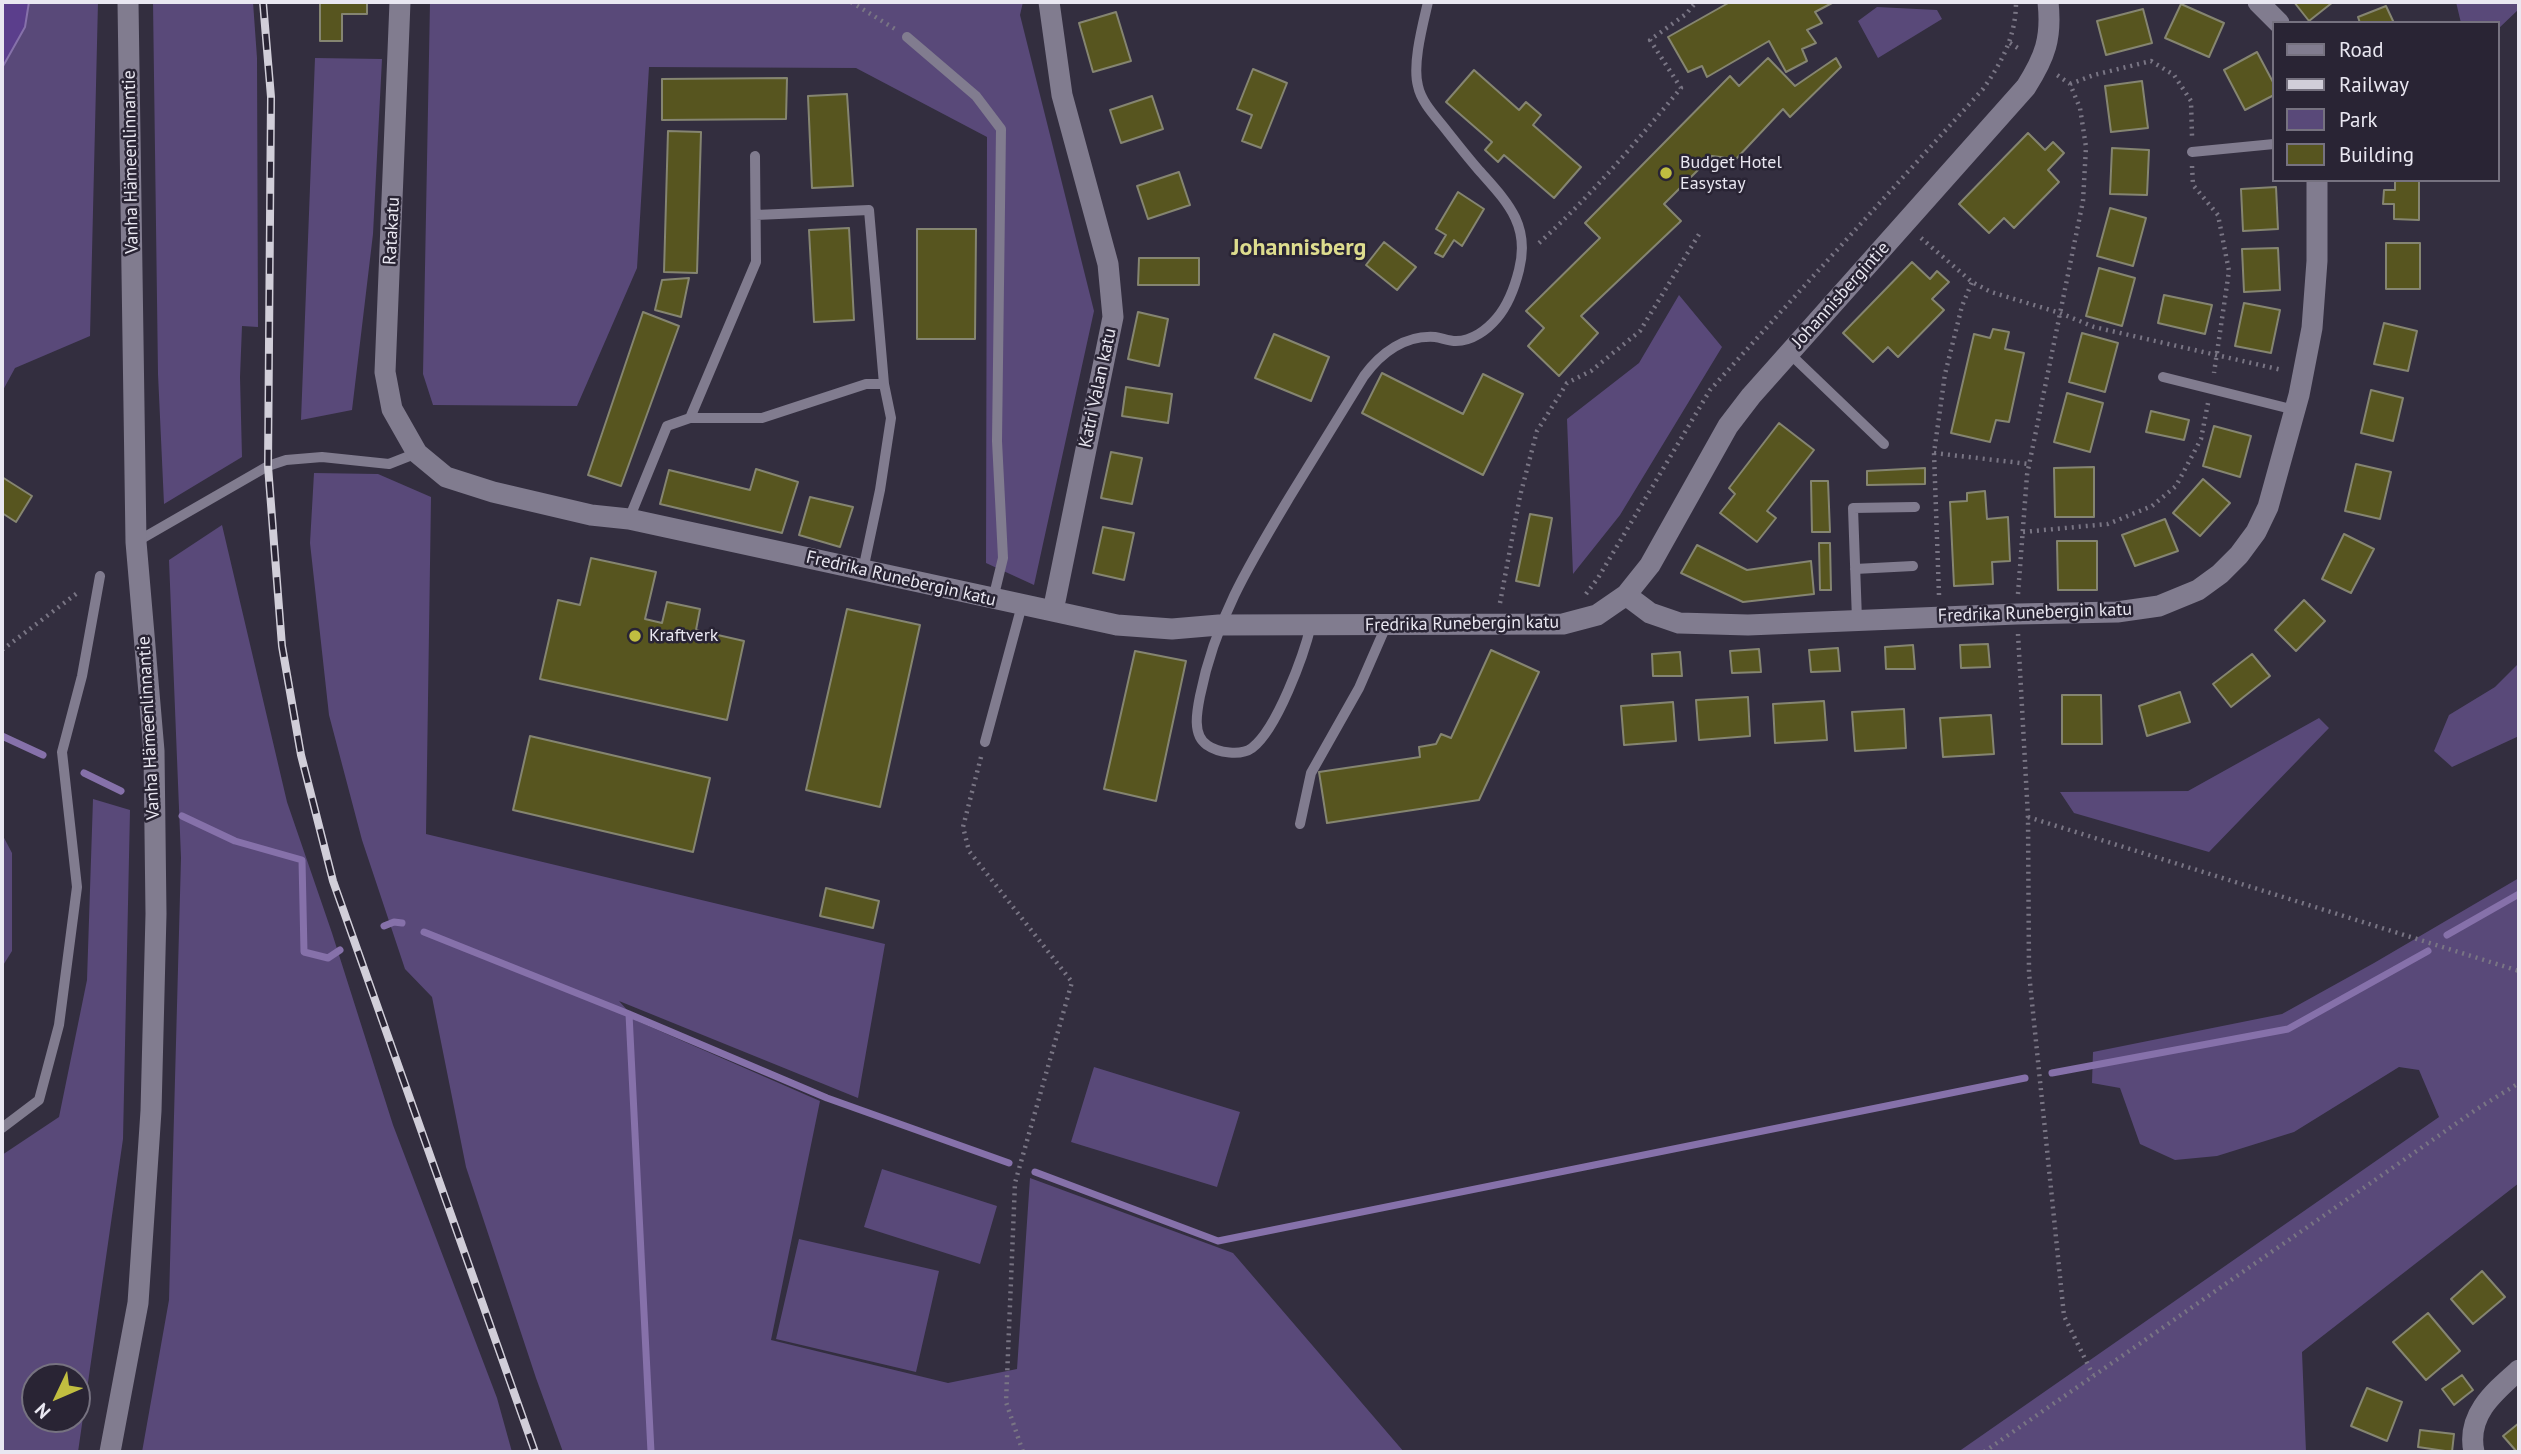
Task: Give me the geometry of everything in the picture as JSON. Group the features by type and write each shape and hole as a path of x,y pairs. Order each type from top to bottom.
{"street":[{"name":"Vanha Hämeenlinnantie","path":"110,1452 138,1303 151,1111 156,914 154,751 136,542 128,2"},
{"name":"Ratakatu","path":"400,2 385,373 392,410 417,453"},
{"name":"Katri Valan katu","path":"1049,2 1062,95 1108,264 1113,317 1053,611"},
{"name":"Johannisbergintie","path":"1626,595 1650,565 1728,426 1751,396 2026,87 2041,64 2049,31 2048,2"},
{"path":"2258,2 2277,21"},
{"name":"Fredrika Runebergin katu","path":"417,453 446,477 492,492 591,515 629,519 1117,625 1172,629 1219,625 1563,624 1597,615 1626,595 1650,613 1679,623 1748,625 2117,612 2159,606 2198,590 2220,574 2256,532 2268,507 2295,410 2312,328 2317,261 2317,182"},
{"path":"2474,1452 2472,1443 2477,1419 2490,1395 2519,1370"}],"lane":[{"path":"1311,625 1293,680 1263,738 1249,750 1237,753 1208,747 1200,739 1196,717 1210,652 1219,625 1253,557 1376,360 1396,345 1413,339 1470,339 1497,318 1516,281 1523,241 1511,208 1437,118 1417,85 1419,42 1428,2"},
{"path":"907,37 976,96 1001,129 997,441 1003,558 993,599"},
{"path":"2192,152 2272,144"},
{"path":"690,418 756,262 755,156"},
{"path":"756,215 869,210 873,231 884,384 891,418 880,490 863,570"},
{"path":"1789,353 1884,444"},
{"path":"2163,377 2295,410"},
{"path":"629,519 667,426 690,418 762,418 866,384 884,384"},
{"path":"136,542 268,466 286,460 322,457 388,464 417,453"},
{"path":"1857,620 1853,508 1915,507"},
{"path":"1855,569 1913,566"},
{"path":"2,1128 39,1100 60,1025 77,887 62,752 82,676 100,576"},
{"path":"985,742 1022,605"},
{"path":"1300,824 1311,773 1359,688 1386,626"}],"path":[{"path":"851,2 907,37"},
{"path":"1522,258 1565,219 1626,155 1681,88 1650,40 1686,14 1696,2"},
{"path":"1584,597 1710,390 1983,89 2010,43 2015,2"},
{"path":"2010,43 2070,84 2080,108 2087,147 2083,201 2029,464 2017,614 2028,817 2029,973 2064,1316 2093,1375"},
{"path":"2023,532 2108,523 2152,506 2176,486 2201,439 2229,271 2218,215 2193,185 2191,101 2174,75 2151,61 2094,75 2070,84"},
{"path":"1905,224 1972,282 1991,292 2060,313 2094,327 2303,375"},
{"path":"1496,626 1520,496 1537,431 1567,383 1591,371 1640,331 1701,231"},
{"path":"1940,617 1934,453 1945,374 1962,306 1972,282"},
{"path":"1934,453 2029,464"},
{"path":"2,650 100,576"},
{"path":"985,742 963,827 969,851 1072,982 1015,1183 1006,1402 1023,1452"},
{"path":"2028,817 2519,971"},
{"path":"1984,1452 2477,1109 2519,1083"}],"green space":[{"path":"29,2 98,2 90,336 15,368 2,392 2,68 25,27"},
{"path":"153,2 253,2 257,58 258,327 242,326 242,457 164,504 158,374"},
{"path":"430,2 1023,2 1020,15 1094,311 1034,585 986,563 987,137 856,68 649,67 637,268 577,406 433,405 423,374"},
{"path":"2456,2 2519,2 2519,9 2500,27 2500,21 2461,21"},
{"path":"1877,7 1937,10 1942,19 1878,58 1858,21"},
{"path":"315,58 382,59 373,234 352,410 301,420"},
{"path":"1679,295 1722,347 1620,515 1573,574 1567,419 1639,363"},
{"path":"314,473 378,474 431,497 426,834 885,944 858,1098 619,1001 637,1021 820,1101 771,1340 948,1383 1017,1369 1030,1178 1233,1253 1404,1452 563,1452 466,1167 432,997 405,969 362,840 329,715 310,543"},
{"path":"222,525 287,802 393,1125 497,1398 512,1452 142,1452 169,1300 181,858 169,560"},
{"path":"2519,663 2519,736 2452,767 2434,751 2449,715 2495,687"},
{"path":"2319,718 2329,728 2209,852 2074,813 2060,792 2188,791"},
{"path":"93,799 130,810 123,1139 91,1363 21,1363 21,1433 81,1433 78,1452 2,1452 2,1155 59,1117 87,980"},
{"path":"2,834 12,853 12,951 2,967"},
{"path":"2519,878 2519,1183 2302,1352 2306,1452 1958,1452 2439,1117 2419,1070 2399,1067 2294,1132 2217,1156 2175,1160 2140,1144 2120,1088 2092,1083 2093,1052 2282,1014"},
{"path":"1094,1067 1240,1112 1217,1187 1071,1142"},
{"path":"882,1169 997,1206 980,1264 864,1227"},
{"path":"799,1239 939,1271 916,1372 776,1339"}],"shaded area":[{"path":"2,2 29,2 25,27 2,68"}],"building":[{"path":"320,2 367,2 367,14 342,14 342,41 320,41"},
{"path":"1730,2 1834,2 1815,12 1822,23 1807,30 1816,43 1802,49 1807,61 1786,72 1769,41 1707,77 1702,66 1688,72 1668,37"},
{"path":"2294,2 2333,2 2309,21"},
{"path":"2181,4 2224,23 2209,57 2165,38"},
{"path":"2386,6 2393,21 2359,21 2358,17"},
{"path":"2143,9 2152,43 2106,55 2097,21"},
{"path":"1116,12 1131,61 1093,72 1079,23"},
{"path":"2257,52 2272,80 2272,96 2245,110 2224,70"},
{"path":"1768,58 1795,86 1836,58 1841,67 1790,117 1783,109 1736,159 1712,156 1664,204 1681,221 1581,316 1598,333 1559,376 1528,346 1544,328 1526,311 1600,238 1585,223 1730,76 1739,86"},
{"path":"1253,69 1287,83 1261,148 1242,141 1252,115 1237,109"},
{"path":"1474,70 1519,110 1526,102 1541,115 1533,125 1581,167 1554,198 1504,155 1498,162 1485,150 1492,142 1446,102"},
{"path":"787,78 786,119 662,120 662,79"},
{"path":"2142,81 2148,128 2111,132 2105,86"},
{"path":"847,94 853,186 812,188 808,96"},
{"path":"1152,96 1163,129 1121,143 1110,110"},
{"path":"668,131 701,132 697,273 664,272"},
{"path":"2028,133 2045,150 2053,142 2064,153 2048,170 2059,182 2014,228 2004,218 1989,233 1959,204"},
{"path":"2112,148 2149,150 2147,195 2110,194"},
{"path":"1179,172 1190,205 1148,219 1137,186"},
{"path":"2395,182 2419,182 2419,220 2394,219 2394,204 2383,204 2384,190 2395,190"},
{"path":"2276,187 2278,229 2243,231 2241,189"},
{"path":"1458,192 1484,209 1462,246 1454,240 1443,257 1435,253 1446,235 1436,229"},
{"path":"2110,208 2146,218 2133,266 2097,256"},
{"path":"849,228 854,320 814,322 809,230"},
{"path":"917,229 976,229 975,339 917,339"},
{"path":"1384,242 1416,267 1397,290 1366,265"},
{"path":"2386,243 2420,243 2420,289 2386,289"},
{"path":"2278,248 2280,290 2244,292 2242,249"},
{"path":"1139,258 1199,258 1199,285 1138,285"},
{"path":"1912,262 1930,279 1937,271 1949,282 1932,299 1944,310 1898,357 1888,347 1873,362 1843,333"},
{"path":"2099,268 2135,278 2122,326 2086,316"},
{"path":"689,278 681,317 655,310 662,280"},
{"path":"2164,295 2212,305 2205,334 2158,323"},
{"path":"2244,303 2280,310 2271,353 2235,346"},
{"path":"643,312 679,326 621,486 588,475"},
{"path":"1138,312 1168,319 1159,366 1128,359"},
{"path":"2384,323 2417,331 2408,371 2374,364"},
{"path":"1993,329 2009,332 2005,349 2024,353 2009,422 1996,420 1990,442 1951,433 1974,334 1990,338"},
{"path":"2082,333 2118,343 2105,392 2069,382"},
{"path":"1274,334 1329,357 1311,401 1255,378"},
{"path":"1382,373 1463,414 1483,374 1523,394 1483,475 1362,413"},
{"path":"1126,387 1172,394 1168,423 1122,416"},
{"path":"2371,390 2403,398 2393,441 2361,433"},
{"path":"2067,393 2103,403 2090,452 2054,442"},
{"path":"2151,411 2189,420 2184,440 2146,432"},
{"path":"1779,423 1814,450 1767,511 1776,518 1757,542 1720,513 1735,494 1729,488"},
{"path":"2214,426 2251,436 2240,477 2203,466"},
{"path":"1111,452 1142,458 1132,504 1101,498"},
{"path":"2356,464 2391,472 2380,519 2345,511"},
{"path":"2094,467 2094,517 2055,517 2054,468"},
{"path":"1925,468 1925,484 1867,485 1867,471"},
{"path":"756,469 798,482 782,533 660,504 669,470 750,490"},
{"path":"2,477 32,496 16,522 2,513"},
{"path":"2203,479 2230,503 2200,536 2173,513"},
{"path":"1811,481 1828,481 1830,532 1812,532"},
{"path":"1985,491 1987,519 2008,517 2010,561 1992,562 1993,584 1954,586 1950,502 1967,501 1967,493"},
{"path":"810,497 853,507 840,547 799,535"},
{"path":"1530,514 1552,518 1539,586 1516,581"},
{"path":"2165,519 2178,551 2135,566 2122,535"},
{"path":"1103,527 1134,533 1124,580 1093,573"},
{"path":"2344,534 2374,549 2351,593 2322,579"},
{"path":"2057,541 2097,541 2097,590 2058,590"},
{"path":"1819,543 1830,543 1831,590 1820,590"},
{"path":"1697,545 1747,570 1811,561 1814,594 1743,602 1681,573"},
{"name":"Kraftverk","path":"591,558 656,572 645,619 662,623 667,602 700,609 696,630 744,641 727,720 540,679 558,600 580,605"},
{"path":"2304,600 2325,621 2296,651 2275,630"},
{"path":"847,609 920,625 880,807 806,790"},
{"path":"1988,644 1990,667 1961,668 1960,645"},
{"path":"1913,645 1915,669 1886,669 1885,647"},
{"path":"1838,648 1840,671 1811,672 1809,650"},
{"path":"1759,649 1761,672 1732,673 1730,651"},
{"path":"1491,650 1539,672 1479,800 1327,823 1319,772 1420,757 1419,747 1436,744 1441,734 1451,738"},
{"path":"1135,651 1186,661 1156,801 1104,789"},
{"path":"1680,652 1682,676 1653,676 1652,654"},
{"path":"2252,654 2270,676 2231,707 2213,684"},
{"path":"2180,692 2190,722 2147,736 2139,706"},
{"path":"2062,695 2101,695 2102,744 2062,744"},
{"path":"1748,697 1750,736 1699,740 1696,700"},
{"path":"1824,701 1827,740 1775,743 1773,704"},
{"path":"1673,702 1676,741 1624,745 1621,706"},
{"path":"1904,709 1906,748 1855,751 1852,712"},
{"path":"1991,715 1994,754 1943,757 1940,718"},
{"path":"530,736 710,778 693,852 513,810"},
{"path":"826,888 879,901 873,928 820,916"},
{"path":"2482,1271 2505,1297 2473,1324 2451,1299"},
{"path":"2428,1313 2460,1351 2426,1380 2393,1342"},
{"path":"2462,1375 2473,1390 2454,1405 2442,1389"},
{"path":"2367,1388 2402,1402 2387,1441 2351,1426"},
{"path":"2519,1423 2519,1452 2517,1452 2503,1436"},
{"path":"2420,1430 2454,1434 2452,1452 2418,1447"}],"waterway":[{"path":"2,736 43,755"},
{"path":"84,773 121,791"},
{"path":"182,816 235,841 302,860 304,952 328,958 340,950"},
{"path":"2447,935 2519,894"},
{"path":"384,926 394,922 402,923"},
{"path":"424,932 629,1014 827,1098 1009,1163"},
{"path":"2052,1073 2288,1029 2428,951"},
{"path":"629,1014 651,1452"},
{"path":"1035,1172 1218,1241 2025,1078"}],"railway":[{"path":"263,2 271,97 268,466 282,646 301,755 333,881 535,1452"}],"place":[{"name":"Budget Hotel Easystay","path":"1666,173"},
{"name":"Kraftverk","path":"635,636"}],"district":[{"name":"Johannisberg","path":"1299,248"}]}
